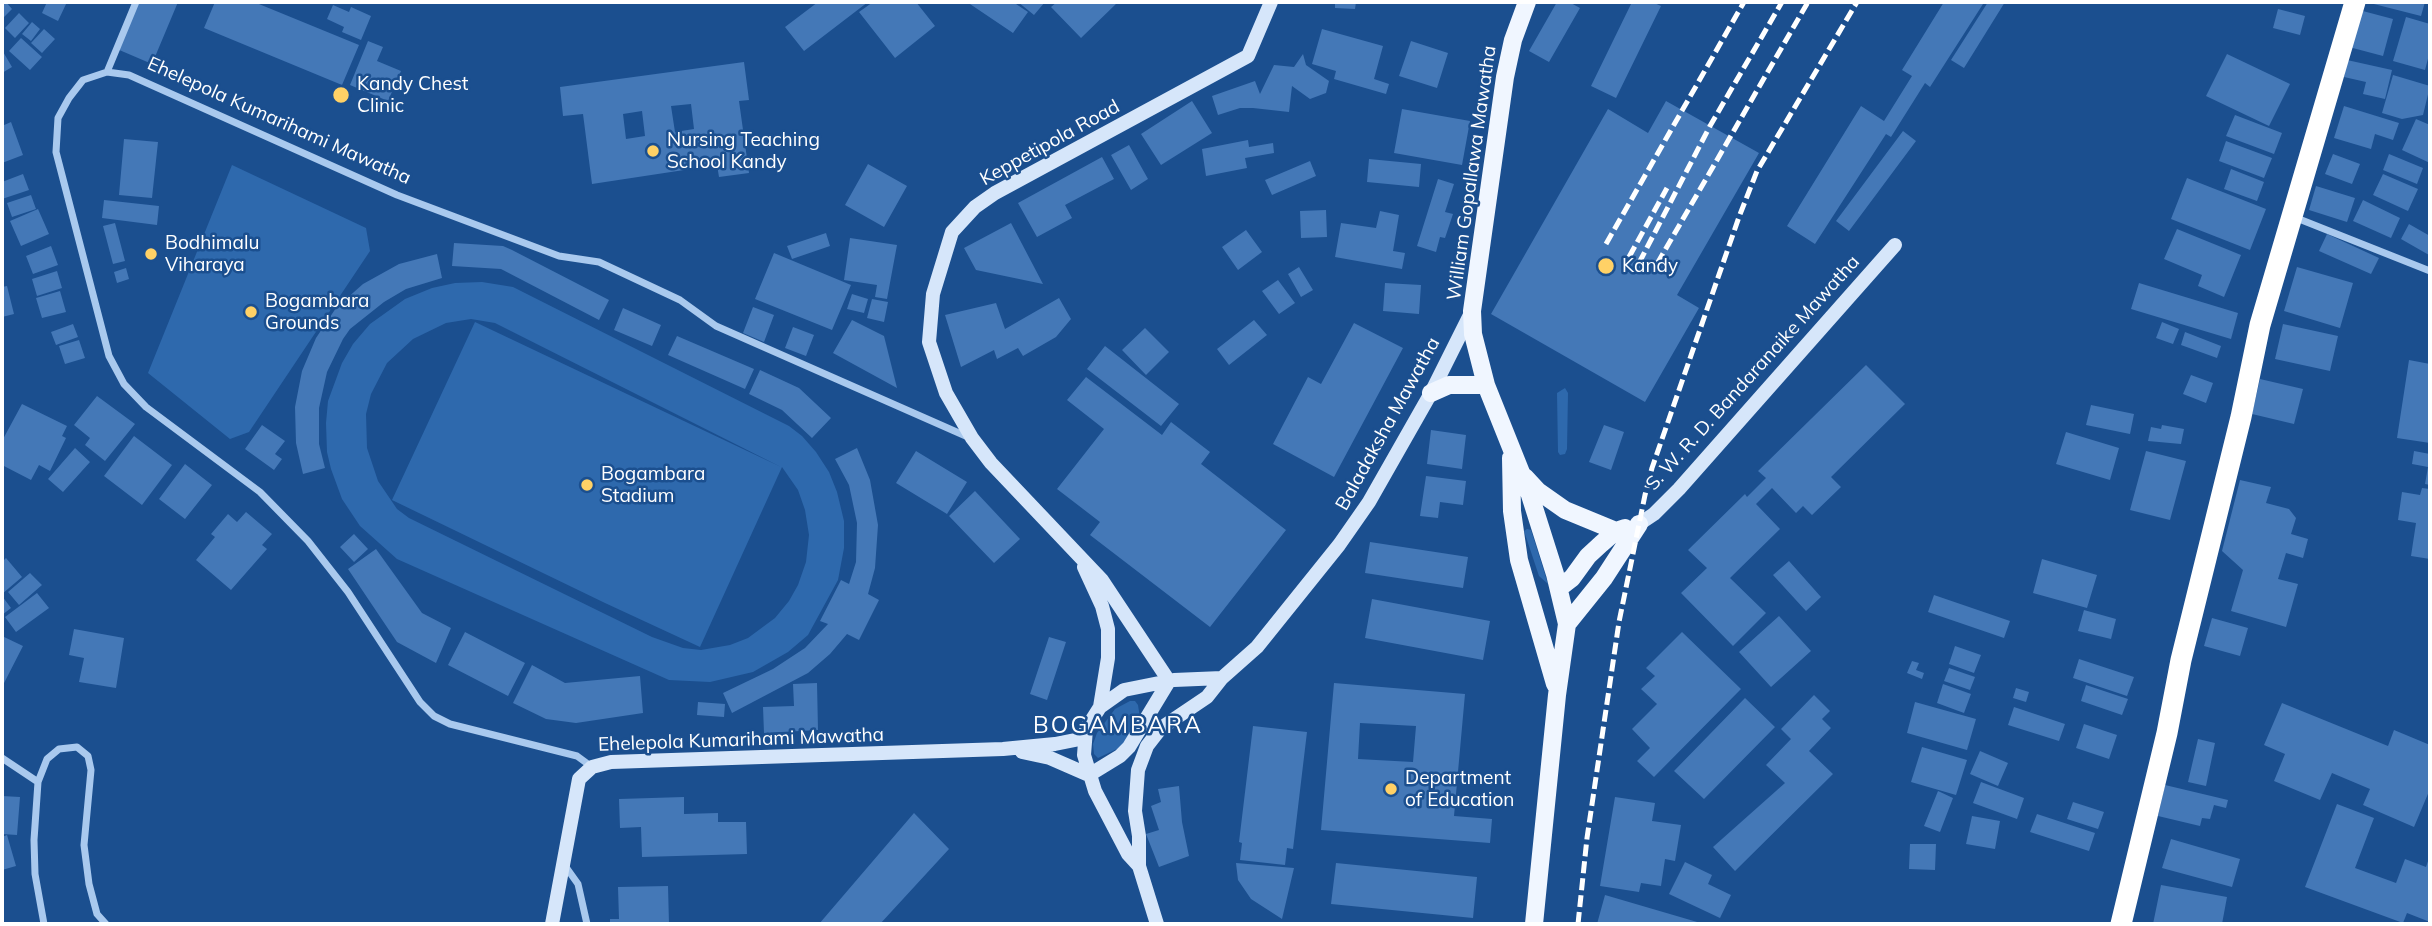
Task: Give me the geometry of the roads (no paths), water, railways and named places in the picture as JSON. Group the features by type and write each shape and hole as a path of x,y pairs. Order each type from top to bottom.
{"highway":[{"path":"2121,924 2167,733 2181,660 2241,417 2260,325 2355,2"}],"main road":[{"name":"William Gopallawa Mawatha","path":"1527,2 1513,40 1505,77 1472,311 1473,334 1486,385 1520,471 1559,588 1567,624"},
{"path":"1431,393 1449,385 1486,385"},
{"path":"1511,448 1512,511 1519,560 1557,695"},
{"name":"William Gopallawa Mawatha","path":"1520,471 1538,491 1565,510 1616,531"},
{"path":"1559,588 1572,578 1588,556 1616,531 1639,524"},
{"path":"1534,924 1557,695 1567,624 1604,578 1639,524"}],"street":[{"path":"107,72 136,2"},
{"name":"Keppetipola Road","path":"1169,681 1102,580 991,463 972,438 946,393 929,342 933,294 951,232 975,207 995,193 1248,56 1270,2"},
{"name":"Ehelepola Kumarihami Mawatha","path":"972,438 716,326 680,300 599,262 559,256 397,195 129,75 107,72 83,80 58,118 56,152 109,356 124,384 146,407 260,492 307,541 348,592 420,702 434,716 450,724 576,756 592,767 611,762 1003,749 1085,738"},
{"path":"2291,215 2430,271"},
{"name":"S. W. R. D. Bandaranaike Mawatha","path":"1639,524 1654,514 1679,489 1895,246"},
{"name":"Baladaksha Mawatha","path":"1139,866 1135,793 1138,770 1147,746 1161,727 1207,697 1222,678 1257,647 1339,545 1369,502 1431,393 1472,311"},
{"name":"Keppetipola Road","path":"1079,557 1102,606 1108,629 1108,658 1100,707 1086,729 1085,738"},
{"path":"1100,707 1124,690 1169,681 1222,678"},
{"path":"1089,775 1120,756 1129,747 1169,681"},
{"path":"1085,738 1084,755 1095,791 1128,854 1139,866 1157,924"},
{"path":"44,924 34,863 38,782 47,759 59,749 77,747 88,756 91,770 84,845 89,884 97,914 106,924"},
{"path":"1003,749 1050,758 1089,775"},
{"path":"2,758 38,782"},
{"path":"552,924 579,779 592,767"},
{"path":"563,863 578,884 587,924"}],"railway":[{"path":"1606,244 1744,2"},
{"path":"1639,263 1710,126 1782,2"},
{"path":"1657,264 1808,2"},
{"path":"1578,924 1587,838 1619,622 1652,468 1757,171 1857,2"},
{"path":"1629,257 1667,188"}],"place":[{"name":"Kandy Chest Clinic","path":"341,95"},
{"name":"Nursing Teaching School Kandy","path":"653,151"},
{"name":"Bodhimalu Viharaya","path":"151,254"},
{"name":"Kandy","path":"1606,266"},
{"name":"Bogambara Grounds","path":"251,312"},
{"name":"Bogambara Stadium","path":"587,485"},
{"name":"Department of Education","path":"1391,789"}],"district":[{"name":"BOGAMBARA","path":"1118,726"}]}
